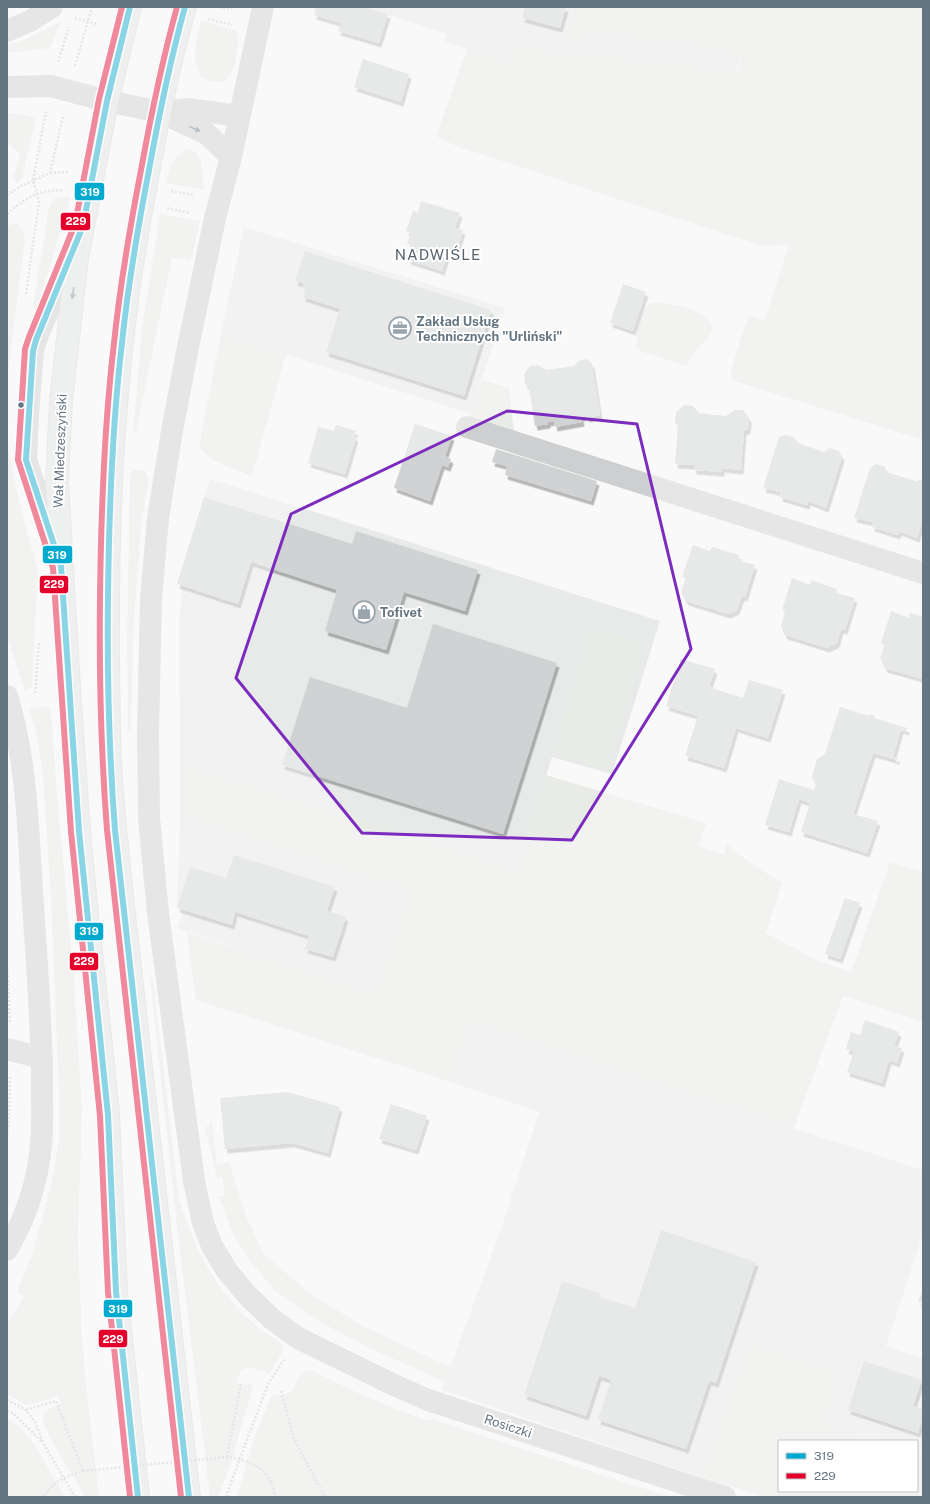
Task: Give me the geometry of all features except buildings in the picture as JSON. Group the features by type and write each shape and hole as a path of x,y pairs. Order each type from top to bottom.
{"main road":[{"name":"Wał Miedzeszyński","path":"130,7 107,101 83,226 72,302 61,401 57,482 61,566 79,831 108,1115 116,1291 138,1497"},
{"path":"185,7 168,71 142,203 123,327 117,386 109,522 108,675 110,760 119,869 189,1497"}],"street":[{"path":"7,31 30,21 52,7"},
{"name":"Rosiczki","path":"263,7 215,218 172,431 158,518 151,599 148,708 149,818 158,913 181,1078 185,1122 194,1181 203,1223 212,1246 227,1271 248,1296 272,1320 298,1338 428,1400 725,1497"},
{"path":"7,86 51,86 107,101 160,112 207,134 230,157"},
{"path":"160,112 188,109 239,116"},
{"path":"61,566 26,460 28,414 33,351 36,340 83,226"},
{"path":"467,427 923,573"},
{"path":"7,696 16,730 26,787 42,1058 41,1144 37,1171 30,1201 23,1220 7,1250"},
{"path":"7,1049 42,1058"}],"path":[{"path":"220,7 228,9 237,7"},
{"path":"72,17 97,24 99,18"},
{"path":"62,50 70,24"},
{"path":"50,173 70,172"},
{"path":"7,214 21,202 37,193 66,190"},
{"path":"228,1457 242,1383"},
{"path":"227,1497 227,1493 268,1384"},
{"path":"281,1391 294,1439 324,1497"},
{"path":"7,1400 26,1410 35,1422 43,1443 75,1497"},
{"path":"26,1410 56,1401 83,1471"},
{"path":"7,1411 13,1413 43,1443"},
{"path":"44,1497 46,1492 57,1482 69,1475 83,1471 228,1457 243,1459 259,1467 265,1472 274,1490 275,1497"}],"highlighted area":[{"path":"507,411 637,424 691,649 572,840 362,833 236,678 291,514"}],"shaded area":[{"path":"363,7 755,7 720,129 444,42 446,34"},
{"path":"573,7 923,7 923,440 731,380 731,370 749,316 755,316 764,322 789,245 761,246 456,146 436,136 467,49 509,62 517,39 542,50 574,55 682,61 737,74 741,58 697,48 623,38 565,39"},
{"path":"204,21 236,31 239,34 235,64 229,77 224,81 216,82 202,78 198,71 195,51 201,22"},
{"path":"61,22 50,48 7,53 7,45 28,38"},
{"path":"7,113 21,114 36,118 22,179 16,183 13,177 20,154 7,143"},
{"path":"189,149 198,155 200,160 203,172 204,190 167,182 169,171 173,162 179,155"},
{"path":"63,197 71,197 37,309 33,307 49,208 54,200"},
{"path":"160,214 200,221 192,257 189,260 172,258 136,432 133,432 142,328"},
{"path":"17,223 23,230 25,241 7,380 7,226"},
{"path":"244,227 505,308 471,414 221,334"},
{"path":"657,302 673,304 696,311 713,326 709,337 695,351 687,366 636,350 637,332 642,315 648,304"},
{"path":"221,334 286,355 252,476 216,462 199,447"},
{"path":"483,380 509,388 514,433 469,419"},
{"path":"7,440 16,488 38,572 32,685 30,689 25,691 7,636"},
{"path":"134,470 146,472 149,480 142,517 134,617 131,730 128,731 127,645 130,474"},
{"path":"210,479 660,621 612,774 552,757 516,868 180,762 179,624 182,586 177,584"},
{"path":"591,627 645,644 607,770 553,753"},
{"path":"42,706 51,708 56,782 74,978 82,1109 78,1238 82,1338 99,1497 85,1497 43,1423 43,1415 46,1410 61,1404 58,1396 34,1404 26,1405 7,1395 7,1322 24,1298 17,1292 31,1258 51,1186 59,1140 59,1094 51,898 42,766 36,732 29,709"},
{"path":"180,762 516,868 546,775 706,823 699,846 724,855 727,844 746,860 782,883 766,933 817,960 851,972 890,862 923,872 923,1022 843,996 794,1128 471,1024 451,1082 196,1000 187,932 375,993 409,891 180,817"},
{"path":"180,817 409,890 375,993 177,928 184,910 177,908"},
{"path":"150,978 153,978 179,1199 184,1215 203,1259 220,1287 243,1314 283,1347 282,1353 269,1374 264,1371 248,1367 240,1372 236,1383 245,1385 250,1384 253,1387 230,1466 218,1497 210,1497 177,1226"},
{"path":"470,1024 923,1170 923,1234 886,1346 923,1358 923,1454 918,1452 918,1440 881,1440 826,1422 748,1341 701,1477 442,1390 502,1226 539,1112 451,1082"},
{"path":"212,1121 217,1164 229,1162 246,1216 264,1254 311,1294 361,1325 450,1367 445,1382 367,1347 315,1319 275,1291 248,1258 231,1230 219,1196 225,1196 222,1178 217,1178 205,1128"},
{"path":"748,1340 841,1371 826,1422 881,1440 778,1440 778,1492 918,1492 918,1452 923,1454 923,1497 764,1497 701,1477"},
{"path":"307,1370 313,1371 362,1395 424,1420 432,1419 670,1497 237,1497 255,1435 272,1394 287,1394 294,1388 298,1378"},
{"path":"7,1418 20,1427 36,1447 65,1497 7,1497"}],"transit line":[{"name":"229","path":"122,7 99,99 75,224 25,349 18,460 53,568 71,832 100,1116 108,1292 130,1497"},
{"name":"319","path":"130,7 107,101 83,226 36,340 33,351 26,460 61,566 79,831 108,1115 116,1291 138,1497"},
{"name":"229","path":"177,7 149,129 129,234 116,321 108,406 102,501 100,655 102,743 107,830 181,1497"},
{"name":"319","path":"185,7 157,129 137,234 124,321 116,406 110,501 108,654 110,742 115,830 189,1497"}],"place":[{"name":"Zakład Usług Technicznych \"Urliński\"","path":"400,328"},
{"name":"Tofivet","path":"364,612"}],"district":[{"name":"NADWIŚLE","path":"438,254"}]}
